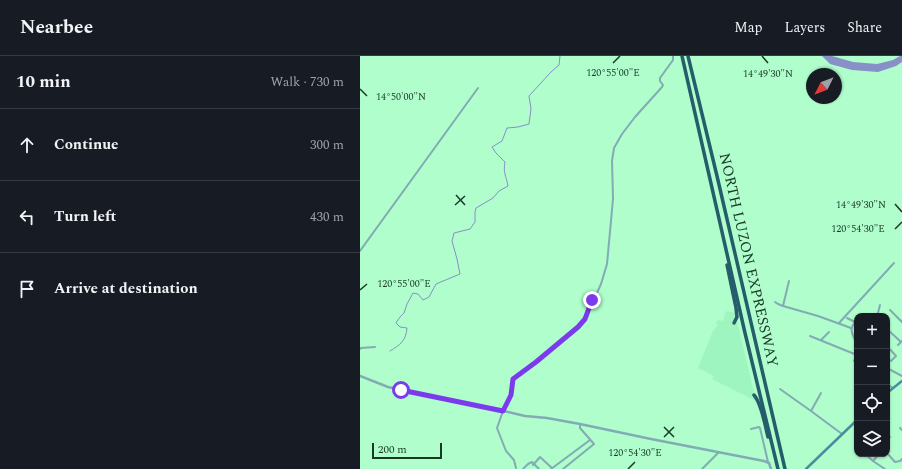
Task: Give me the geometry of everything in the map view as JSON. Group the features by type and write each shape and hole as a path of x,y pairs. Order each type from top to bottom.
{"highway":[{"name":"NORTH LUZON EXPRESSWAY","path":"682,56 745,333 778,469"},
{"name":"NORTH LUZON EXPRESSWAY","path":"688,56 785,469"},
{"path":"726,246 727,263 737,314 737,318 734,323"},
{"path":"754,396 761,409 778,469"}],"main road":[{"path":"890,390 902,381"},
{"path":"806,469 856,421"}],"street":[{"path":"516,468 514,460 506,451 497,428 511,395 512,380 578,327 585,319 601,284 607,264 613,199 612,161 614,148 622,134 635,117 662,87 663,85 659,79 672,60 673,56"},
{"path":"360,251 478,88"},
{"path":"839,323 894,263"},
{"path":"783,306 790,281"},
{"path":"775,302 851,328"},
{"path":"878,313 880,305"},
{"path":"890,310 902,322"},
{"path":"847,318 855,322 851,328 851,332 854,335"},
{"path":"821,340 829,332"},
{"path":"890,332 901,342 898,345"},
{"path":"810,336 854,354"},
{"path":"360,349 375,347"},
{"path":"890,349 896,356 890,360"},
{"path":"890,370 902,376"},
{"path":"360,376 393,388 525,416 580,424 768,462"},
{"path":"888,385 893,388"},
{"path":"780,389 842,434"},
{"path":"811,411 821,393"},
{"path":"563,469 594,444 580,428 580,424"},
{"path":"751,430 760,428 771,469"},
{"path":"533,465 540,457 552,469 590,440"},
{"path":"702,469 719,452"},
{"path":"890,456 895,462 901,461"},
{"path":"868,457 885,469"},
{"path":"873,461 876,457"},
{"path":"523,469 532,462 533,465 539,469"}],"shaded area":[{"path":"726,311 735,313 756,401 712,379 714,376 698,368 713,331 718,325 716,323 718,320 723,321"}],"water":[{"path":"822,56 832,56 853,62 877,64 902,56 902,62 896,66 878,72 852,70 830,64"}],"waterway":[{"path":"390,351 400,345 404,339 407,328 400,327 396,323 404,313 413,293 418,294 423,300 429,297 436,284 460,274 452,241 454,233 470,229 475,222 476,208 493,198 499,191 508,186 504,166 505,162 492,147 502,141 507,128 529,124 531,109 529,96 559,65 560,56"}],"route":[{"path":"401,390 503,411 512,393 512,380 582,324 592,300"}]}
